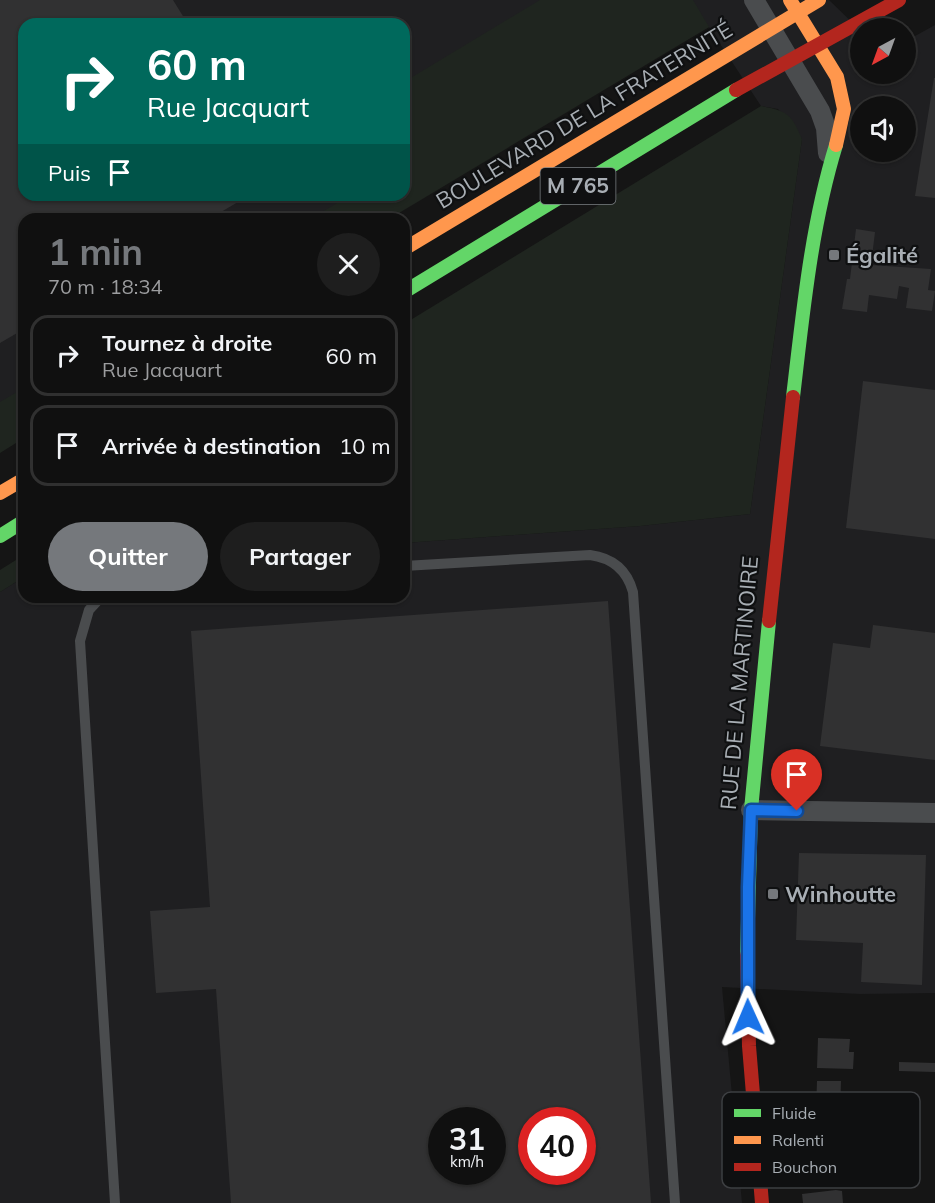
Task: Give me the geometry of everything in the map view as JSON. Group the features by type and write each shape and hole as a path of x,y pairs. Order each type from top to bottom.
{"street":[{"name":"RUE DE LA MARTINOIRE","path":"754,0 824,118 828,136 828,171"},
{"name":"BOULEVARD DE LA FRATERNITÉ","path":"410,245 770,27 793,6 819,0"},
{"name":"M 765","path":"410,288 788,59 899,0"},
{"name":"RUE DE LA MARTINOIRE","path":"753,1092 749,1046 747,946 751,810 788,427 804,308 828,171 841,128 844,100 837,77 793,6"},
{"path":"0,493 18,482"},
{"path":"0,536 18,525"},
{"path":"751,810 935,813"},
{"name":"RUE DE LA MARTINOIRE","path":"761,1188 762,1203"}],"lane":[{"path":"410,566 590,555 610,560 630,582 633,592 675,1203"},
{"path":"96,603 89,610 80,641 115,1203"}],"shaded area":[{"path":"0,0 829,0 850,20 850,84 916,84 916,35 935,25 935,993 860,994 722,987 732,1092 722,1092 722,1188 741,1188 742,1203 0,1203 0,592 18,581 18,603 410,603 410,543 640,526 750,514 802,139 778,109 761,106 709,27 410,200 410,18 18,18 18,201 409,201 388,213 18,213 18,428 0,438"},
{"path":"540,0 693,0 709,27 399,213 320,213 341,201 410,201 410,78"},
{"path":"761,106 783,112 795,124 802,139 750,514 640,526 410,543 410,320"},
{"path":"18,392 18,442 0,453 0,402"},
{"path":"18,559 18,581 0,592 0,570"}],"building":[{"path":"0,0 173,0 184,18 18,18 18,201 240,201 219,213 18,213 18,332 0,343"},
{"path":"935,78 935,198 915,196"},
{"path":"856,229 875,232 871,265 931,269 928,290 935,291 932,311 906,308 909,288 899,286 897,299 869,295 867,312 842,309 847,279 850,279"},
{"path":"863,381 935,390 935,539 846,528"},
{"path":"608,601 651,1203 231,1203 216,989 156,993 150,911 210,907 191,631"},
{"path":"873,625 935,633 935,760 820,746 833,643 870,648"},
{"path":"799,853 926,855 922,985 861,982 863,943 796,940"},
{"path":"818,1038 850,1039 849,1052 854,1052 853,1069 817,1068"},
{"path":"899,1062 935,1063 935,1072 899,1071"},
{"path":"817,1081 841,1081 841,1092 817,1092"},
{"path":"842,1191 843,1203 803,1203 802,1194"}],"traffic: fast":[{"path":"410,288 736,90"},
{"path":"793,397 814,238 836,145"},
{"path":"0,536 18,525"},
{"path":"747,955 751,810 769,621"}],"traffic: slow":[{"path":"790,0 837,77 844,109 836,145"},
{"path":"410,245 819,0"},
{"path":"0,493 18,482"}],"traffic: jam":[{"path":"736,90 899,0"},
{"path":"769,621 793,397"},
{"path":"747,955 749,1046 753,1092"},
{"path":"761,1188 762,1203"}],"place":[{"name":"Égalité","path":"834,255"},
{"name":"Winhoutte","path":"773,894"}],"route":[{"path":"748,1017 748,887 751,810 797,811"}]}
